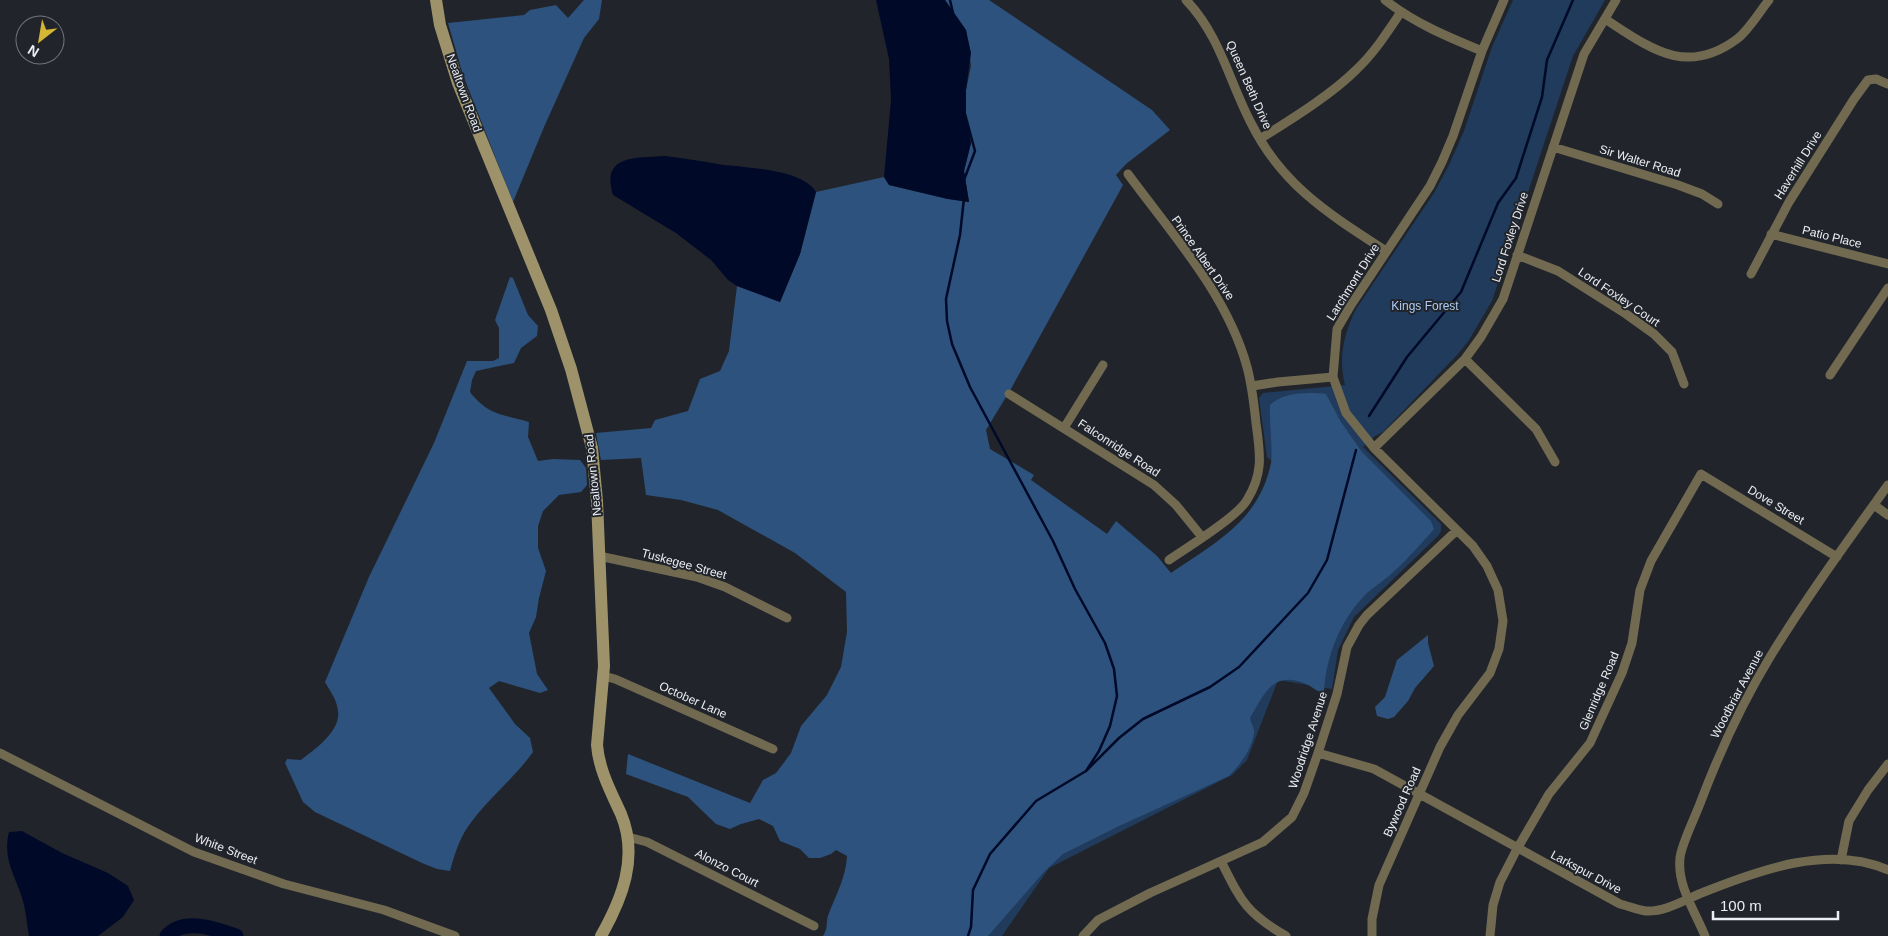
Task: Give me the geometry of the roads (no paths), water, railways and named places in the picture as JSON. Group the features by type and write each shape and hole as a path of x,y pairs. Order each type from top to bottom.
{"street":[{"name":"Nealtown Road","path":"436,0 440,25 458,83 551,310 574,378 592,448 597,498 604,676 597,745 606,784 622,818 628,837 629,860 626,880 617,905 601,936"},
{"name":"Queen Beth Drive","path":"1186,0 1198,12 1212,35 1250,121 1278,167 1310,198 1386,251"},
{"path":"1385,0 1401,12 1448,37 1482,51"},
{"name":"Larchmont Drive","path":"1479,688 1490,673 1499,649 1503,622 1498,590 1487,566 1472,546 1374,448 1346,413 1333,377 1338,329 1351,305 1430,186 1453,136 1482,51 1504,0"},
{"name":"Lord Foxley Drive","path":"1374,448 1465,359 1481,337 1503,299 1584,54 1616,0"},
{"path":"1605,19 1646,45 1669,56 1692,57 1715,52 1739,38 1769,0"},
{"path":"1260,139 1356,71 1378,47 1401,12"},
{"name":"Haverhill Drive","path":"1751,274 1789,202 1854,99 1868,80 1876,79 1888,84"},
{"name":"Sir Walter Road","path":"1553,147 1678,185 1702,194 1718,204"},
{"name":"Prince Albert Drive","path":"1128,174 1196,266 1223,307 1238,340 1252,386 1260,468 1254,486 1246,502 1235,513 1169,560"},
{"name":"Patio Place","path":"1771,234 1888,264"},
{"name":"Lord Foxley Court","path":"1517,255 1558,271 1654,334 1672,352 1684,384"},
{"path":"1830,375 1888,288"},
{"path":"1465,359 1536,429 1555,462"},
{"path":"1064,428 1104,365"},
{"path":"1252,386 1333,377"},
{"name":"Falconridge Road","path":"1009,394 1154,485 1176,504 1202,537"},
{"name":"Dove Street","path":"1701,474 1837,557"},
{"name":"Glenridge Road","path":"1490,936 1493,905 1500,882 1517,848 1549,794 1590,743 1622,673 1632,643 1640,590 1651,561 1701,474"},
{"name":"Woodbriar Avenue","path":"1705,936 1680,875 1680,856 1724,746 1738,714 1770,658 1837,557 1888,485"},
{"path":"1874,504 1888,515"},
{"name":"Woodridge Avenue","path":"1083,936 1098,920 1150,893 1263,842 1292,817 1304,793 1318,753 1336,694 1347,647 1359,625 1367,614 1456,531"},
{"name":"Tuskegee Street","path":"600,556 697,578 726,587 786,618"},
{"name":"October Lane","path":"604,676 615,679 773,749"},
{"name":"Bywood Road","path":"1372,936 1372,918 1379,885 1440,747 1458,716 1479,688"},
{"name":"White Street","path":"0,753 194,852 284,884 384,910 455,936"},
{"name":"Larkspur Drive","path":"1318,753 1374,769 1620,904 1646,911 1666,908 1751,873 1803,861 1841,860 1877,865 1888,870"},
{"path":"1841,860 1849,821 1868,790 1888,764"},
{"name":"Alonzo Court","path":"628,837 647,842 814,926"},
{"path":"1220,861 1238,896 1251,913 1286,936"}],"waterway":[{"path":"950,0 953,13"},
{"path":"1369,416 1407,357 1461,292 1498,203 1516,178 1542,97 1547,60 1573,0"},
{"path":"964,180 975,151 965,114"},
{"path":"964,198 960,235 946,299 947,321 952,344 970,387 1053,541 1075,589 1105,643 1114,669 1117,696 1110,726 1099,751 1086,771"},
{"path":"968,936 971,927 973,890 990,854 1036,801 1086,771 1119,738 1143,719 1210,687 1239,667 1308,593 1327,560 1356,450"},
{"path":"167,936 174,930 191,926 210,928 236,936"}],"park label":[{"name":"Kings Forest","path":"1425,306"}]}
